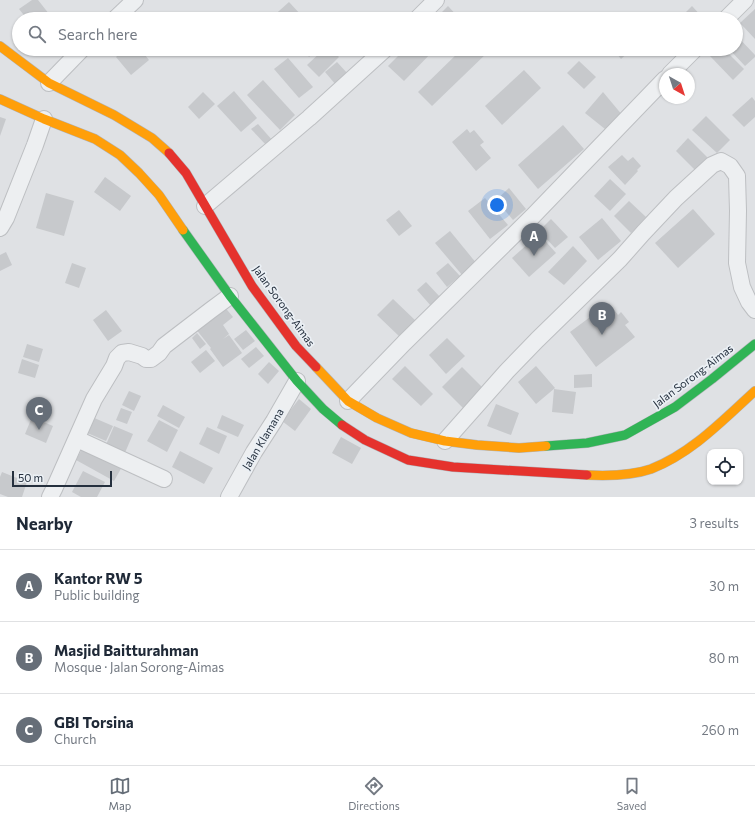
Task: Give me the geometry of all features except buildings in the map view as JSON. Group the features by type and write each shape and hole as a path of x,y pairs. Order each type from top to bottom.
{"highway":[{"name":"Jalan Sorong-Aimas","path":"0,46 49,83 114,115 152,138 186,173 252,286 296,346 348,401 377,418 411,433 445,441 519,448 587,443 625,435 676,407 755,344"},
{"path":"0,99 44,119 95,139 120,155 159,195 230,296 296,381 323,409 343,426 365,440 408,460 453,467 603,476 624,475 650,469 681,454 713,429 755,391"}],"street":[{"path":"122,12 135,0"},
{"path":"424,12 436,0"},
{"path":"733,12 745,0"},
{"path":"49,83 75,56"},
{"path":"205,206 309,118 377,56"},
{"path":"676,68 688,56"},
{"path":"348,401 404,343 532,217 659,85"},
{"path":"0,228 16,194 44,119"},
{"path":"445,441 507,370 620,259 676,198 712,165 721,161 730,166 737,176 737,263 742,287 749,302 755,310"},
{"path":"50,497 94,399 114,366 117,358 122,353 129,352 142,356 146,359 151,359 159,353 164,346 230,296"},
{"name":"Jalan Klamana","path":"230,497 254,452 274,421 296,381"},
{"path":"77,439 164,479"}],"traffic: fast":[{"path":"183,230 230,296 297,381 323,409 342,425"},
{"path":"546,446 587,443 625,435 675,407 755,344"}],"traffic: slow":[{"path":"0,46 12,55"},
{"path":"13,56 49,83 114,115 152,138 169,153"},
{"path":"0,99 44,119 95,139 120,155 159,195 183,230"},
{"path":"316,367 348,401 377,418 411,433 445,441 477,445 519,448 546,446"},
{"path":"587,475 636,473 651,469 666,462 680,454 706,435 755,391"}],"traffic: jam":[{"path":"169,153 186,173 252,286 296,346 316,367"},
{"path":"342,425 365,440 408,460 453,467 587,475"}],"place":[{"name":"Kantor RW 5","path":"534,256"},
{"name":"Masjid Baitturahman","path":"602,335"},
{"name":"GBI Torsina","path":"39,430"}]}
